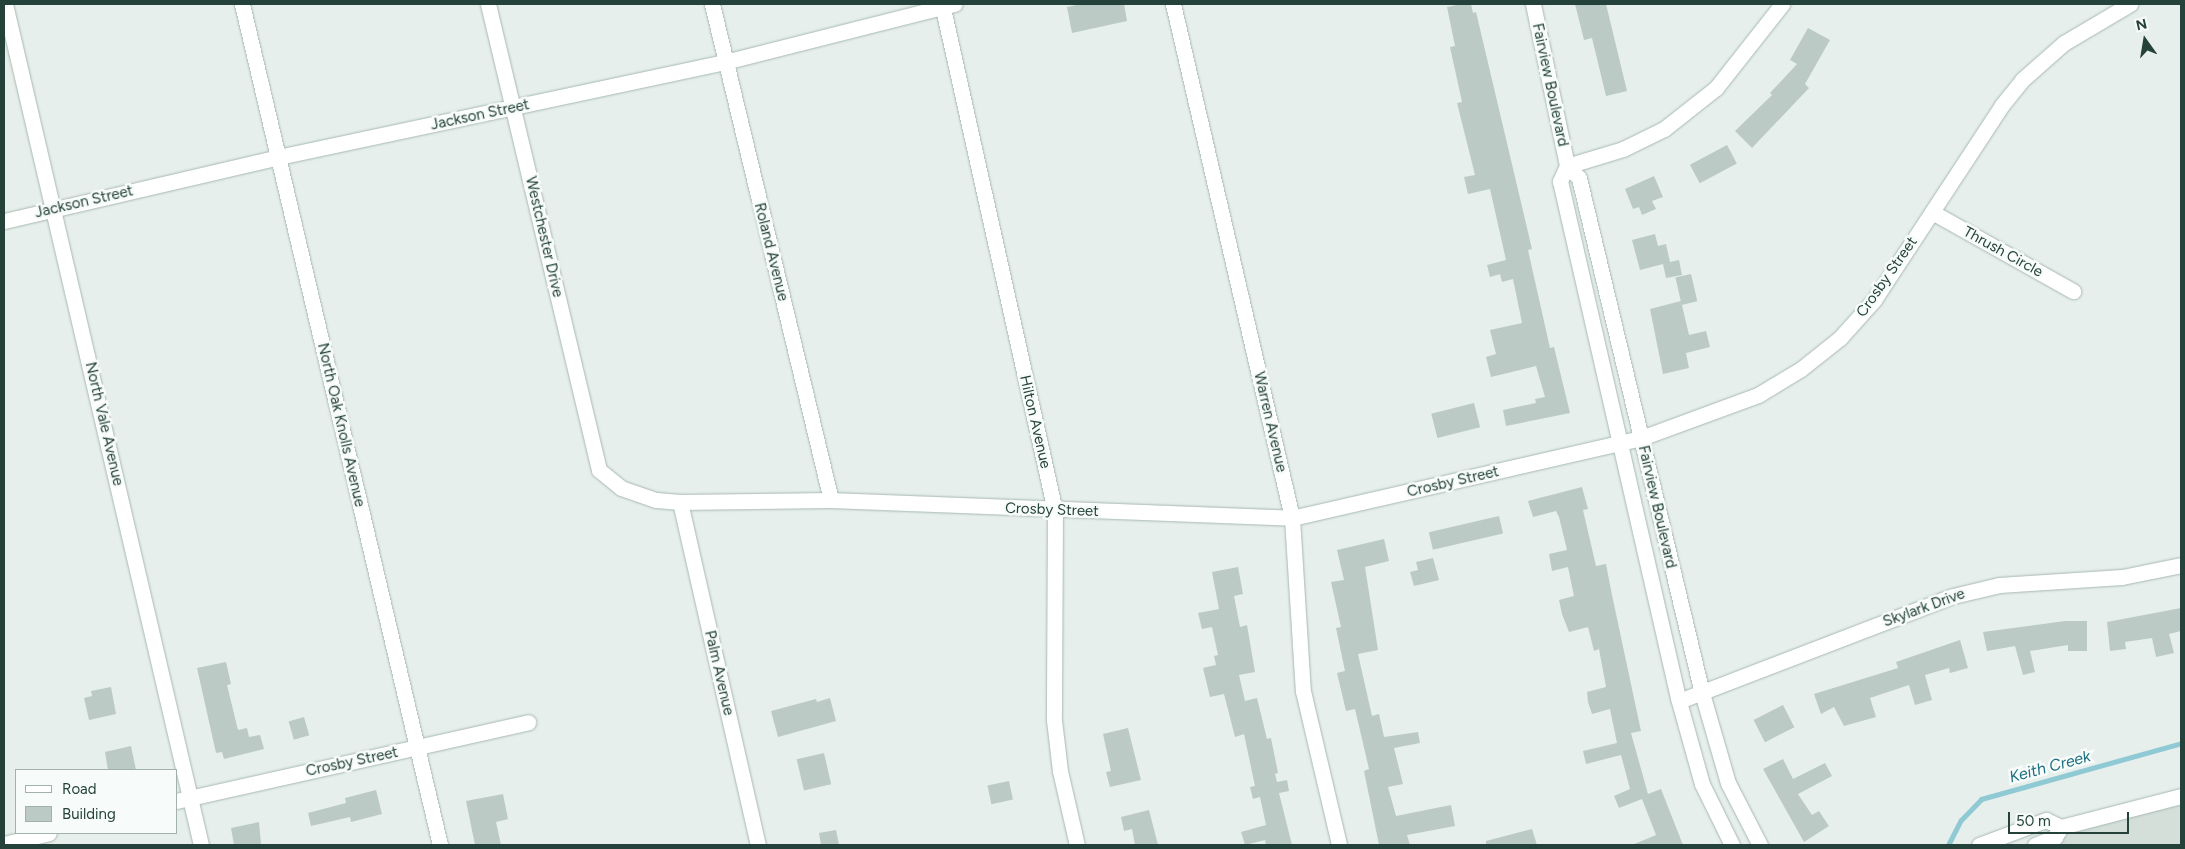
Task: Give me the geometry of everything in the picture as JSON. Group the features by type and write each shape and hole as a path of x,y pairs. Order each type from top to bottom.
{"street":[{"name":"North Vale Avenue","path":"5,4 54,209 176,769"},
{"name":"North Oak Knolls Avenue","path":"242,4 440,845"},
{"name":"Westchester Drive","path":"488,4 599,470"},
{"name":"Roland Avenue","path":"712,4 831,500"},
{"name":"Warren Avenue","path":"1173,4 1292,518 1303,691 1339,845"},
{"name":"Fairview Boulevard","path":"1533,4 1567,166 1579,178 1702,693 1728,783 1760,845"},
{"path":"1567,166 1623,149 1664,129 1716,88 1782,4"},
{"name":"Crosby Street","path":"599,470 621,488 656,500 680,502 831,500 1055,511 1292,518 1641,438 1758,395 1822,353 1874,300 2002,105 2022,80 2064,43 2130,4"},
{"name":"Jackson Street","path":"4,221 278,157 725,62 947,5"},
{"name":"Hilton Avenue","path":"947,5 1055,511 1056,736 1077,845"},
{"name":"Fairview Boulevard","path":"1567,166 1560,181 1618,444 1679,701 1702,784 1732,845"},
{"name":"Thrush Circle","path":"1932,212 2073,291"},
{"name":"Palm Avenue","path":"680,502 758,845"},
{"name":"Skylark Drive","path":"1679,701 1975,590 2023,582 2122,577 2181,565"},
{"name":"Crosby Street","path":"183,799 416,749 528,722"},
{"name":"North Vale Avenue","path":"178,776 183,799 201,845"},
{"path":"1979,845 2046,820 2061,827 2181,796"},
{"path":"2035,845 2055,837 2061,827"},
{"path":"4,844 45,834"}],"shaded area":[{"path":"2181,805 2181,845 2046,845 2090,827"}],"building":[{"path":"1082,4 1124,4 1127,21 1072,33 1067,7"},
{"path":"1471,4 1473,13 1476,12 1532,249 1528,250 1550,348 1554,347 1570,413 1506,426 1503,410 1536,403 1535,399 1545,397 1536,366 1491,377 1486,357 1496,354 1490,330 1522,323 1513,279 1502,282 1500,274 1490,277 1487,265 1506,260 1490,189 1468,194 1464,177 1475,175 1457,103 1462,102 1450,47 1455,46 1447,7"},
{"path":"1575,4 1606,4 1627,91 1606,96 1592,38 1584,40"},
{"path":"1808,28 1830,40 1805,84 1809,88 1752,148 1735,131 1772,95 1770,93 1797,64 1790,60"},
{"path":"1727,145 1737,164 1700,183 1690,165"},
{"path":"1654,176 1663,197 1652,201 1656,209 1642,215 1639,207 1633,209 1625,189"},
{"path":"1655,234 1658,246 1666,244 1670,262 1679,260 1682,275 1666,278 1663,264 1640,270 1632,240"},
{"path":"1691,274 1697,301 1682,305 1675,278"},
{"path":"1681,301 1689,335 1706,331 1710,347 1686,353 1689,368 1663,374 1650,309"},
{"path":"1474,403 1480,427 1437,438 1431,414"},
{"path":"1582,487 1588,509 1583,510 1596,566 1606,564 1641,731 1631,733 1648,794 1661,789 1683,845 1632,845 1656,835 1642,799 1619,808 1614,796 1630,789 1621,755 1586,764 1583,751 1617,743 1610,709 1592,714 1588,702 1587,692 1606,687 1599,649 1594,651 1588,627 1569,632 1562,614 1559,600 1574,596 1568,567 1552,571 1549,554 1567,550 1559,517 1556,511 1533,517 1528,501"},
{"path":"1499,516 1503,534 1433,550 1429,532"},
{"path":"1384,539 1389,561 1365,567 1378,650 1358,654 1372,716 1379,714 1384,737 1418,732 1420,743 1394,748 1403,784 1388,787 1396,816 1451,805 1455,826 1407,835 1410,845 1379,845 1364,771 1369,769 1355,709 1346,711 1337,673 1345,671 1336,628 1341,627 1331,582 1344,580 1337,550"},
{"path":"1433,558 1439,580 1414,586 1410,572 1418,570 1416,562"},
{"path":"1238,567 1243,594 1234,596 1240,627 1247,625 1255,672 1239,675 1245,701 1257,698 1267,739 1271,738 1278,773 1275,774 1277,782 1287,780 1289,791 1279,793 1292,845 1266,845 1265,840 1245,845 1241,832 1266,825 1260,797 1253,799 1250,787 1255,786 1244,734 1235,737 1224,694 1210,697 1203,668 1216,665 1214,656 1218,655 1212,627 1202,629 1198,613 1219,609 1212,572"},
{"path":"2181,608 2181,631 2169,634 2174,653 2156,657 2152,638 2125,642 2126,649 2110,651 2107,622"},
{"path":"2065,621 2087,621 2087,651 2068,651 2068,645 2030,651 2035,672 2023,675 2015,646 1987,651 1983,632"},
{"path":"1960,640 1968,668 1950,673 1949,668 1925,675 1932,700 1915,705 1909,685 1870,698 1876,717 1844,726 1834,707 1821,714 1814,694 1898,668 1896,662"},
{"path":"226,662 231,684 227,685 238,730 247,728 249,737 260,735 264,749 224,759 222,752 216,753 197,668"},
{"path":"111,687 116,714 89,720 84,698 92,696 91,691"},
{"path":"830,698 836,721 778,737 771,711 816,699 817,702"},
{"path":"1783,705 1794,727 1765,742 1754,720"},
{"path":"304,717 309,735 294,740 289,721"},
{"path":"1128,728 1141,780 1110,787 1106,772 1111,771 1103,734"},
{"path":"131,746 136,769 108,769 105,752"},
{"path":"824,753 831,784 804,790 797,759"},
{"path":"1783,759 1793,779 1825,763 1832,776 1798,794 1812,815 1819,811 1829,826 1804,842 1763,769"},
{"path":"1009,781 1013,800 991,804 987,786"},
{"path":"376,790 382,814 351,822 350,817 311,826 308,813 346,803 345,798"},
{"path":"503,794 508,819 496,822 501,845 475,845 466,801"},
{"path":"1149,810 1158,845 1135,845 1132,829 1124,831 1121,817"},
{"path":"259,822 261,844 234,845 231,828"},
{"path":"1532,829 1537,845 1486,845 1486,841"},
{"path":"836,830 839,845 821,845 819,833"}],"waterway":[{"name":"Keith Creek","path":"1948,845 1961,820 1981,799 2181,743"}]}
